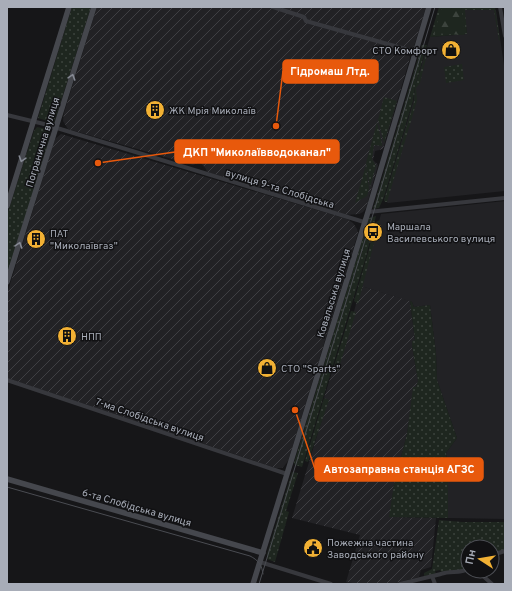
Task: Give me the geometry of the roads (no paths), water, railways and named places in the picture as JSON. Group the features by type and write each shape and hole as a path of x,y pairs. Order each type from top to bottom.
{"street":[{"name":"Погранична вулиця","path":"7,206 69,7"},
{"name":"Погранична вулиця","path":"7,282 94,7"},
{"path":"273,7 304,17 306,21 416,52"},
{"name":"Ковальська вулиця","path":"253,584 368,212 429,7"},
{"path":"500,7 505,36"},
{"name":"вулиця 9-та Слобідська","path":"7,115 38,122 364,222"},
{"path":"368,212 505,198"},
{"name":"7-ма Слобідська вулиця","path":"7,380 287,474"},
{"name":"6-та Слобідська вулиця","path":"7,479 263,553"},
{"path":"260,562 330,584"},
{"path":"400,584 446,572 460,572"},
{"path":"432,576 434,584"}],"tram line":[{"path":"259,584 435,7"},
{"path":"7,487 250,556 259,563 263,574"}],"place":[{"name":"СТО Комфорт","path":"451,50"},
{"name":"ЖК Мрія Миколаїв","path":"155,110"},
{"name":"Гідромаш Лтд.","path":"276,126"},
{"name":"ДКП \"Миколаївводоканал\"","path":"98,163"},
{"name":"Маршала Василевського вулиця","path":"373,232"},
{"name":"ПАТ \"Миколаївгаз\"","path":"36,239"},
{"name":"НПП","path":"67,336"},
{"name":"СТО \"Sparts\"","path":"267,368"},
{"name":"Автозаправна станція АГЗС","path":"295,410"},
{"name":"Пожежна частина Заводського району","path":"313,548"}]}
